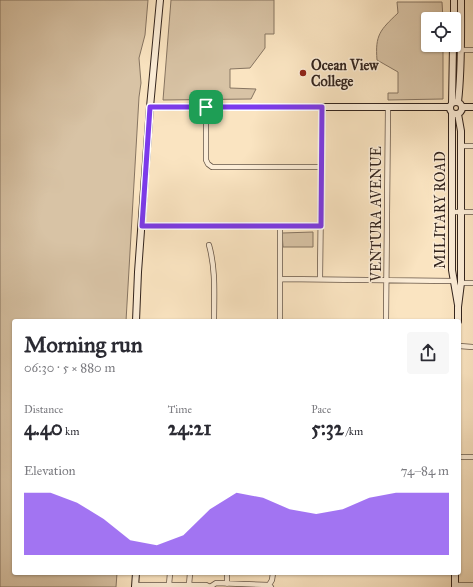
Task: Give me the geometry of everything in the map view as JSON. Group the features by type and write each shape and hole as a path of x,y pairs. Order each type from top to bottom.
{"street":[{"path":"136,319 150,107 160,0"},
{"path":"454,0 454,12"},
{"name":"MILITARY ROAD","path":"458,319 461,283 461,131 454,108 460,84 462,50 461,0"},
{"path":"462,50 473,50"},
{"name":"MILITARY ROAD","path":"454,52 452,270 458,306"},
{"path":"150,107 454,108 461,104 462,107 473,107"},
{"path":"206,107 206,160 212,167 321,168"},
{"path":"320,280 322,107"},
{"name":"VENTURA AVENUE","path":"386,319 388,107"},
{"path":"461,146 473,146"},
{"path":"452,212 473,212"},
{"path":"142,226 321,226"},
{"path":"280,226 280,319"},
{"path":"209,245 214,270 214,319"},
{"path":"280,279 454,281"},
{"path":"461,283 473,283"},
{"path":"461,346 473,347"},
{"path":"461,457 473,457"},
{"path":"136,575 135,586 159,586 169,584 206,585 210,587 216,584 270,586 273,575"},
{"path":"169,584 170,575"},
{"path":"189,585 190,575"},
{"path":"227,584 228,575"},
{"path":"455,575 455,586 473,585"}],"shaded area":[{"path":"0,0 148,0 145,35 139,58 141,83 126,319 12,319 12,575 117,575 116,587 0,587"},
{"path":"171,0 274,0 274,34 265,34 265,48 250,68 230,69 230,88 256,89 251,99 163,100"},
{"path":"397,2 442,2 443,12 421,12 421,52 443,52 443,99 388,100 388,93 398,93 398,72 377,60 377,44 383,29 398,13"},
{"path":"313,232 313,247 283,247 282,233"}],"place":[{"name":"Ocean View College","path":"303,73"}],"route":[{"path":"150,107 206,107 322,107 321,226 142,226 150,107"}]}
